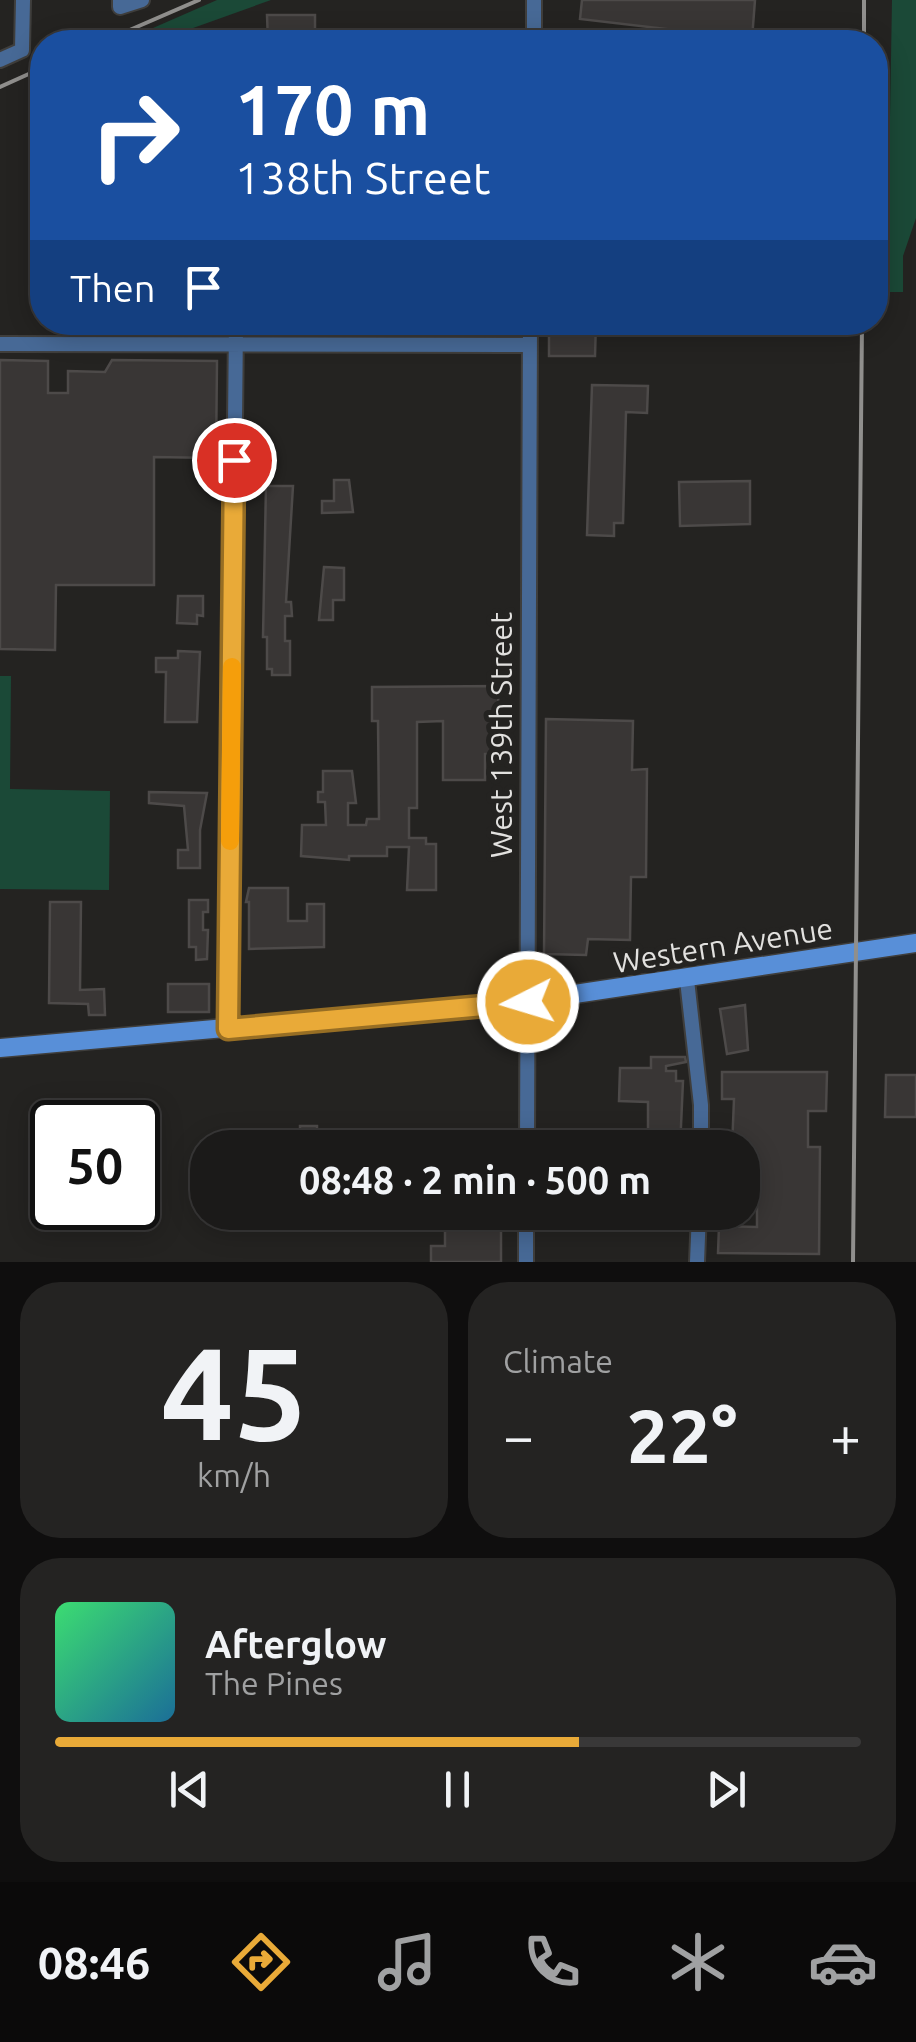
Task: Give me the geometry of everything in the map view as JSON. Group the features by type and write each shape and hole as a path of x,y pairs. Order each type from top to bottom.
{"main road":[{"name":"Western Avenue","path":"0,1048 528,1002 916,943"}],"street":[{"path":"0,60 22,50 22,0"},
{"path":"120,0 124,8 142,0"},
{"path":"534,0 534,30"},
{"path":"228,1029 236,335"},
{"name":"West 139th Street","path":"527,1130 529,335"},
{"path":"0,344 529,345"},
{"path":"687,980 701,1130"},
{"path":"526,1230 526,1262"},
{"path":"697,1262 698,1230"}],"green space":[{"path":"217,0 271,0 187,30 148,30"},
{"path":"892,0 916,0 916,218 903,256 903,292 888,292"},
{"path":"0,676 11,676 10,789 110,791 109,890 0,889"}],"building":[{"path":"582,0 755,0 753,30 675,30 580,19"},
{"path":"267,15 315,15 315,30 268,30"},
{"path":"549,335 596,335 595,356 549,356"},
{"path":"0,360 48,361 48,393 68,393 68,371 105,372 112,360 217,361 216,458 154,457 154,585 56,585 55,650 0,649"},
{"path":"592,385 648,386 647,413 626,412 623,523 614,523 614,536 587,535"},
{"path":"334,480 349,480 353,512 322,513 322,501 334,501"},
{"path":"750,481 750,524 680,526 679,482"},
{"path":"266,486 293,486 286,602 291,602 292,616 285,616 290,675 272,675 272,669 267,669 267,637 263,637"},
{"path":"324,567 344,568 344,600 333,600 333,620 319,620"},
{"path":"178,596 203,596 203,616 197,615 197,624 177,623"},
{"path":"178,651 200,652 197,722 165,722 166,672 156,672 156,658 178,658"},
{"path":"498,686 499,754 485,754 485,780 443,780 443,721 417,722 417,808 409,808 409,838 426,838 426,844 436,844 436,890 407,890 409,847 387,847 387,856 349,856 349,860 301,856 302,825 326,825 325,802 318,802 318,792 323,792 323,771 352,771 356,803 348,803 348,825 366,825 367,819 379,819 378,721 372,721 372,687"},
{"path":"546,719 633,721 632,770 647,769 646,877 631,877 630,940 588,939 586,955 544,954"},
{"path":"149,792 207,793 200,830 200,868 178,868 178,850 188,850 184,806 149,803"},
{"path":"249,888 288,888 288,921 307,921 307,904 324,904 324,947 249,949"},
{"path":"189,900 208,900 208,912 203,912 203,930 208,930 207,959 196,960 196,947 189,947"},
{"path":"50,902 81,902 80,990 104,989 105,1015 89,1015 88,1004 49,1003"},
{"path":"168,984 209,984 209,1012 168,1012"},
{"path":"745,1005 748,1050 727,1054 720,1009"},
{"path":"651,1057 685,1057 686,1062 666,1066 666,1071 676,1071 676,1081 683,1081 681,1130 648,1130 648,1102 619,1101 620,1068 651,1068"},
{"path":"722,1072 827,1072 826,1111 808,1111 808,1147 820,1147 819,1254 718,1253 719,1230 760,1230 760,1130 733,1130 734,1099 722,1099"},
{"path":"886,1075 916,1075 916,1117 885,1117"},
{"path":"300,1126 317,1126 317,1130 300,1130"},
{"path":"445,1230 501,1230 501,1262 431,1262 431,1246 445,1246"}],"railway":[{"path":"130,30 199,0"},
{"path":"864,0 864,30"},
{"path":"0,87 30,73"},
{"path":"853,1262 862,335"}],"slow traffic":[{"path":"230,841 232,667"}],"route":[{"path":"234,460 228,1029 528,1002"}]}
